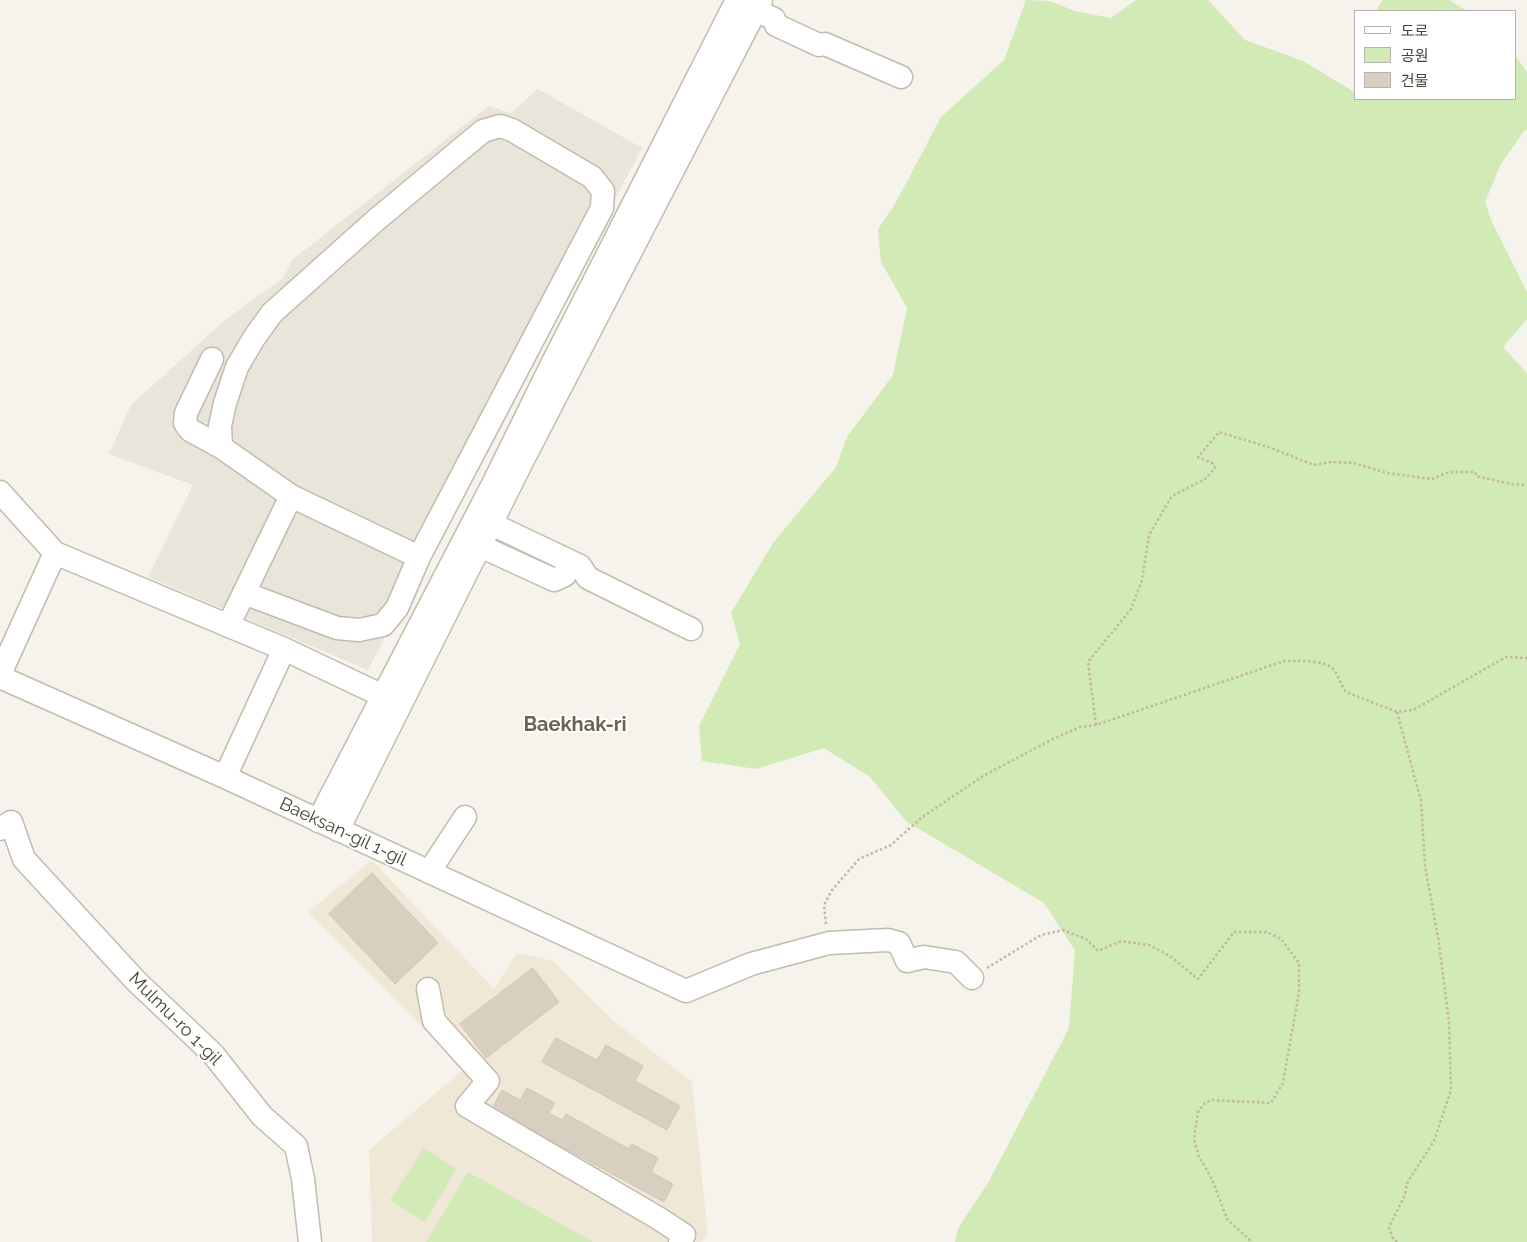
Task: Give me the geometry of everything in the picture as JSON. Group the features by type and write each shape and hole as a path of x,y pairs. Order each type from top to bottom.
{"street":[{"path":"328,825 477,532 753,6 776,25 819,45 825,44 901,77"},
{"path":"221,447 220,426 225,403 237,368 254,338 272,313 376,220 483,131 500,126 512,130 592,177 603,192 602,208 419,557 398,608 383,625 359,630 337,628 244,593"},
{"path":"212,359 186,413 185,423 190,430 221,447 291,496 419,557"},
{"path":"0,492 55,553 284,649 383,696"},
{"path":"228,626 291,496"},
{"path":"477,532 554,580 565,575 575,580 588,578"},
{"path":"477,532 580,566 588,578 629,597 691,630"},
{"path":"328,825 383,696 477,532"},
{"path":"0,676 55,553"},
{"path":"225,777 284,649"},
{"name":"Baeksan-gil 1-gil","path":"0,676 225,777 686,991 751,964 829,943"},
{"path":"429,872 465,817"},
{"name":"Mulmu-ro 1-gil","path":"0,829 11,822 24,859 136,982 213,1054 262,1116 296,1146 303,1178 310,1242"},
{"path":"829,943 893,941 899,943 907,961 924,957 956,962 972,978"},
{"path":"428,989 434,1021 488,1081 467,1106 658,1218 684,1235 680,1242"}],"path":[{"path":"1096,725 1088,662 1131,609 1142,580 1149,535 1172,496 1205,479 1215,468 1212,463 1198,457 1219,432 1271,448 1314,465 1331,462 1353,463 1387,473 1432,479 1449,472 1475,472 1476,476 1512,484 1527,485"},
{"path":"829,943 824,905 832,890 859,859 891,845 922,818 983,776 1080,727 1096,725 1284,662 1308,661 1326,664 1334,668 1346,692 1397,712 1413,710 1506,658 1527,658"},
{"path":"1397,712 1421,801 1425,866 1439,942 1448,1023 1451,1090 1434,1141 1407,1183 1405,1195 1389,1227 1392,1237 1397,1242"},
{"path":"972,978 1041,935 1063,930 1086,939 1098,951 1121,941 1148,945 1170,956 1198,979 1234,932 1267,932 1281,940 1299,963 1299,992 1283,1083 1270,1103 1212,1100 1204,1104 1198,1112 1194,1139 1199,1157 1212,1180 1227,1219 1252,1242"}],"shaded area":[{"path":"538,89 642,148 368,670 148,577 193,485 109,454 131,405 224,321 283,278 293,259 489,106 511,113"},
{"path":"372,860 494,989 517,953 553,961 615,1022 692,1082 708,1235 701,1242 372,1242 369,1150 464,1069 308,912"}],"green space":[{"path":"1026,0 1049,1 1075,11 1111,18 1136,0 1208,0 1245,40 1303,61 1354,92 1354,100 1517,100 1517,58 1527,73 1527,129 1501,164 1485,202 1492,222 1527,292 1527,319 1503,347 1527,373 1527,1242 955,1242 958,1228 988,1183 1069,1028 1075,950 1044,903 907,822 870,777 824,748 756,769 702,761 699,726 740,644 731,613 773,543 836,467 847,437 893,375 907,308 881,262 878,229 895,204 941,117 1004,60"},
{"path":"1382,0 1449,0 1465,10 1377,10"},
{"path":"424,1148 456,1169 425,1222 390,1200"},
{"path":"468,1172 593,1242 426,1242"}],"building":[{"path":"372,873 438,943 395,984 329,914"},
{"path":"533,968 559,1002 486,1058 460,1024"},
{"path":"556,1038 597,1060 606,1045 643,1066 635,1081 680,1106 667,1130 542,1062"},
{"path":"527,1088 555,1103 549,1113 562,1120 566,1114 629,1149 632,1144 658,1158 651,1172 673,1184 664,1202 492,1109 502,1090 520,1100"}],"district":[{"name":"Baekhak-ri","path":"575,725"}]}
